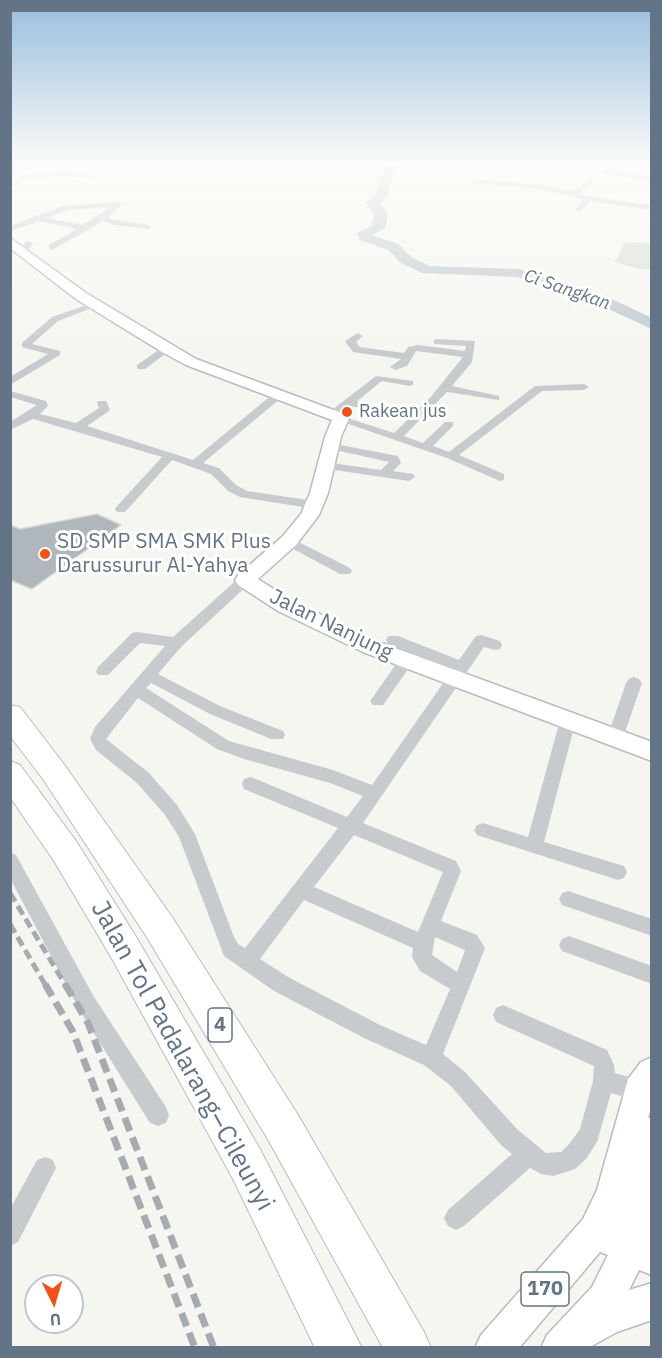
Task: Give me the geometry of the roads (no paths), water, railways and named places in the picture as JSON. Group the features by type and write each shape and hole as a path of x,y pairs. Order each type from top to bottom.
{"highway":[{"name":"Jalan Tol Padalarang–Cileunyi","path":"10,715 54,771 160,927 284,1129 408,1347"},
{"name":"Jalan Tol Padalarang–Cileunyi","path":"10,773 65,851 123,946 246,1163 339,1347"}],"main road":[{"path":"20,246 95,305 167,350 191,362 277,396 341,412"},
{"name":"Jalan Nanjung","path":"341,412 315,505 302,528 245,580 285,606 406,661 458,673 568,720 651,752"},
{"name":"170","path":"494,1347 595,1231 613,1194 645,1082"},
{"name":"170","path":"566,1341 605,1300 641,1253 641,1177 651,1133"},
{"path":"595,1231 641,1253"},
{"path":"566,1341 608,1316 651,1301"}],"street":[{"path":"52,247 85,228"},
{"path":"10,382 56,353 25,345 55,319 95,305"},
{"path":"358,336 350,340 357,350 408,357"},
{"path":"396,437 445,388 467,362 472,343 437,342"},
{"path":"395,367 404,364 412,349 418,348 469,355"},
{"path":"141,367 167,350"},
{"path":"341,412 383,377 409,383"},
{"path":"452,456 539,388 584,387"},
{"path":"445,388 495,398"},
{"path":"10,394 42,403 43,406 10,427"},
{"path":"195,464 277,396"},
{"path":"78,427 105,409 102,403"},
{"path":"341,412 394,414"},
{"path":"341,412 396,437 452,456 500,477"},
{"path":"32,415 170,455 215,471 232,488 244,494 315,505"},
{"path":"425,447 449,424"},
{"path":"330,446 394,458 395,463 385,473"},
{"path":"121,508 170,455"},
{"path":"325,466 409,477"},
{"path":"289,541 345,571"},
{"path":"245,580 176,643 101,732 99,742 143,777 171,810 186,834 231,950 281,984 373,1032 431,1058 458,1079 509,1137 529,1155 552,1165 567,1161 578,1151 589,1134 604,1081 604,1065 600,1057 503,1015"},
{"path":"103,671 137,637 176,643"},
{"path":"393,640 458,673"},
{"path":"246,962 375,794 481,640 495,645"},
{"path":"378,701 406,661"},
{"path":"150,676 214,710 276,735"},
{"path":"615,738 634,682"},
{"path":"138,690 223,744 244,753 333,777 375,794"},
{"path":"534,846 568,720"},
{"path":"250,784 450,867 452,871 426,935 423,957 427,966 462,985"},
{"path":"483,830 618,872"},
{"path":"10,860 87,1004 158,1115"},
{"path":"301,890 426,935 470,941 474,945 462,985 431,1058"},
{"path":"568,899 651,928"},
{"path":"569,945 651,975"},
{"path":"604,1081 645,1082"},
{"path":"456,1218 529,1155"},
{"path":"10,1234 45,1168"}],"waterway":[{"name":"Ci Sangkan","path":"378,227 364,233 365,237 393,247 406,260 427,270 519,273 608,303 652,324"}],"railway":[{"path":"10,893 66,986"},
{"path":"10,924 46,986"},
{"path":"45,984 73,1032 195,1348"},
{"path":"65,984 88,1023 214,1348"}],"place":[{"name":"Rakean jus","path":"347,412"},
{"name":"SD SMP SMA SMK Plus Darussurur Al-Yahya","path":"45,554"}]}
